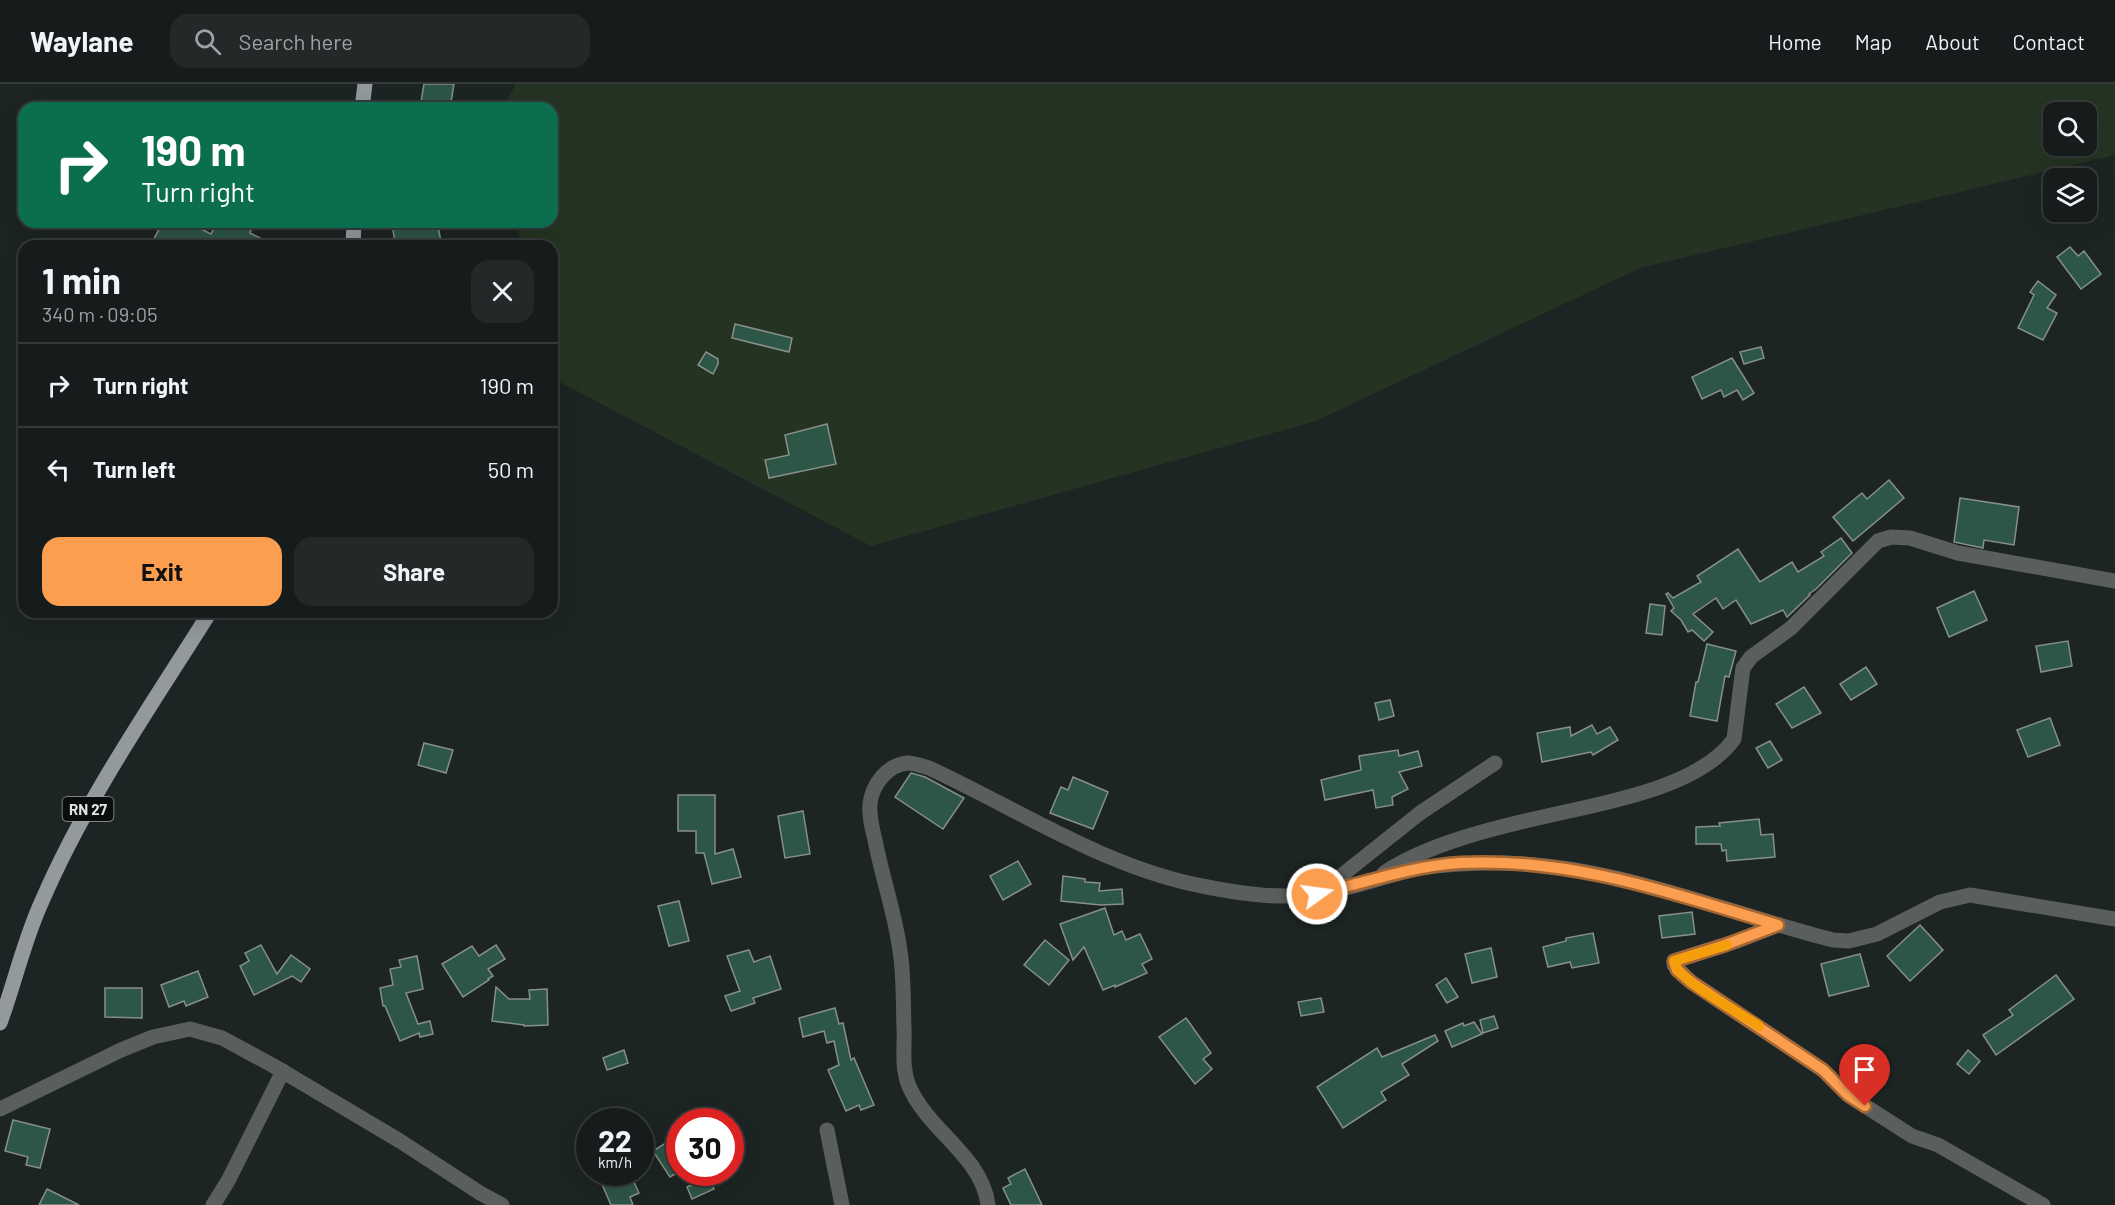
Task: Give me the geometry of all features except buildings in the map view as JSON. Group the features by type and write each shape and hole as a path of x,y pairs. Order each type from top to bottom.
{"main road":[{"path":"362,102 364,84"},
{"name":"RN 27","path":"0,1023 41,902 70,842 105,778 206,618"}],"street":[{"path":"1375,880 1412,856 1450,842 1631,796 1668,783 1709,763 1734,739 1743,668 1751,657 1791,628 1878,541 1892,537 1910,538 1958,553 2115,581"},
{"path":"988,1205 984,1188 976,1171 935,1126 914,1096 903,1063 904,1029 900,952 871,821 870,805 872,795 882,776 906,763 929,768 1086,847 1128,865 1171,879 1263,896 1286,897 1317,894 1420,868 1458,863 1500,863 1557,867 1678,894 1833,940 1849,941 1877,934 1941,902 1970,895 2115,919"},
{"path":"1317,894 1411,820 1495,763"},
{"path":"1778,925 1721,947 1674,961 1674,966 1691,982 1823,1070 1848,1095 1912,1136 1938,1145 2043,1205"},
{"path":"0,1109 121,1050 153,1037 190,1029 222,1038 283,1071 502,1205"},
{"path":"213,1205 228,1181 283,1071"},
{"path":"827,1130 842,1205"}],"green space":[{"path":"516,84 2115,84 2115,155 2060,168 2043,168 2043,172 1640,268 1316,421 871,546 558,381 558,240 520,240 518,228 558,228 558,102 506,102"}],"slow traffic":[{"path":"1727,945 1674,961 1674,966 1691,982 1759,1026"}],"route":[{"path":"1317,894 1420,868 1458,863 1500,863 1557,867 1595,874 1678,894 1778,925 1752,936 1674,961 1674,966 1691,982 1823,1070 1848,1095 1865,1106"}]}
